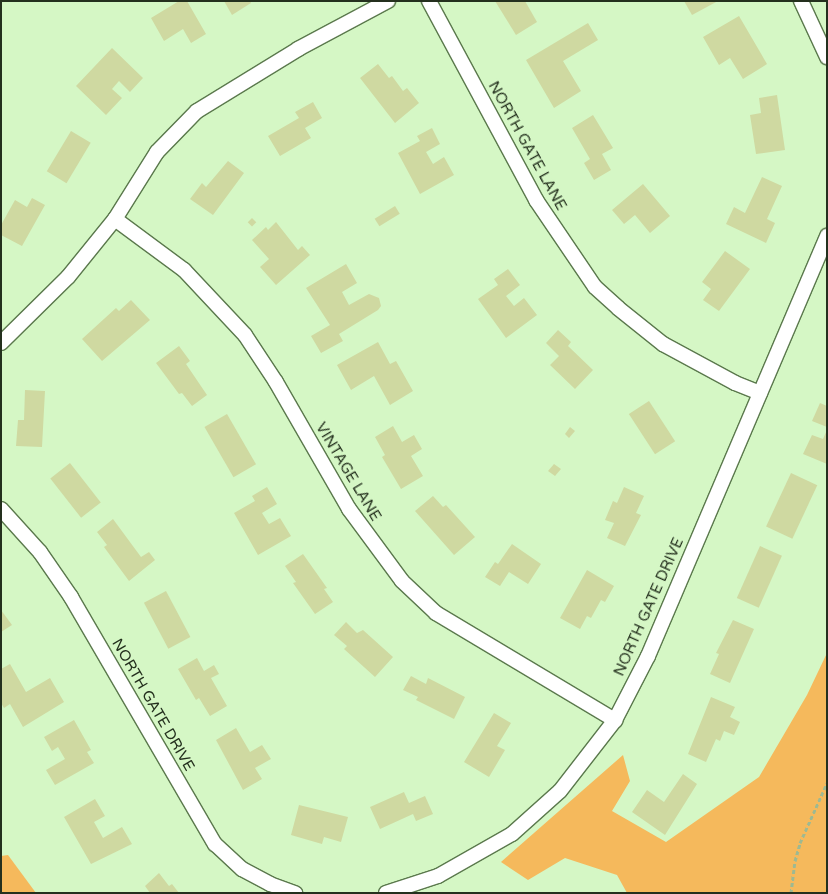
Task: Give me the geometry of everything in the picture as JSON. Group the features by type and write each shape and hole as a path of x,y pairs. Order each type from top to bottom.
{"street":[{"path":"1,343 68,277 115,219 157,152 197,111 298,49 388,1"},
{"name":"NORTH GATE LANE","path":"429,1 536,200 596,287 618,308 663,344 735,383 760,392"},
{"path":"802,1 827,57"},
{"name":"VINTAGE LANE","path":"115,219 184,270 245,335 276,382 349,509 402,581 436,613 615,720"},
{"name":"NORTH GATE DRIVE","path":"386,893 438,876 512,834 560,791 615,720 648,656 827,236"},
{"name":"NORTH GATE DRIVE","path":"1,509 40,552 71,597 215,844 242,869 270,884 295,893"}],"path":[{"path":"791,893 793,868 800,843 827,783"}],"shaded area":[{"path":"827,653 827,893 627,893 617,875 565,858 528,880 501,862 623,755 630,781 612,811 666,842 759,777 807,695"},
{"path":"8,855 36,893 1,893 1,856"}],"building":[{"path":"179,1 187,1 206,34 191,43 183,29 164,41 151,18"},
{"path":"224,1 250,1 251,3 232,15"},
{"path":"495,1 525,1 537,22 516,35"},
{"path":"684,1 718,1 692,15"},
{"path":"739,16 767,64 743,79 730,58 719,65 703,37"},
{"path":"588,23 598,40 563,61 581,91 554,108 526,60"},
{"path":"112,48 143,78 130,92 119,81 112,89 122,98 106,115 76,86"},
{"path":"378,64 389,78 392,76 403,91 407,88 419,103 395,123 360,78"},
{"path":"777,95 785,150 756,154 750,115 761,113 759,98"},
{"path":"313,102 322,118 305,128 311,138 280,156 268,136 299,118 295,112"},
{"path":"593,115 613,148 602,154 611,170 594,180 584,163 590,159 572,128"},
{"path":"432,128 440,144 426,152 433,164 444,157 454,175 420,194 398,153 420,141 417,136"},
{"path":"71,131 91,143 67,183 47,171"},
{"path":"228,161 244,173 213,215 190,199 202,183 206,187"},
{"path":"762,177 782,186 767,219 775,223 766,243 726,224 734,207 745,213"},
{"path":"643,184 670,216 650,233 635,215 624,224 612,210"},
{"path":"32,198 45,205 22,246 1,235 1,225 15,200 27,207"},
{"path":"395,206 400,214 379,226 375,219"},
{"path":"252,218 256,222 252,226 248,222"},
{"path":"276,222 298,250 302,246 310,255 276,285 260,267 269,259 252,240 266,227 268,230"},
{"path":"725,251 750,269 719,311 703,300 711,289 702,282"},
{"path":"346,264 357,283 342,292 349,305 369,294 379,298 381,306 378,310 339,334 343,341 321,353 311,336 330,325 306,288"},
{"path":"508,269 520,285 506,296 514,306 524,298 537,315 506,338 478,299 498,285 494,279"},
{"path":"131,300 150,320 102,361 82,339 116,308 119,311"},
{"path":"558,330 571,342 568,346 593,370 575,389 550,365 559,356 546,343"},
{"path":"378,342 390,364 396,361 413,391 390,405 374,376 351,390 337,365"},
{"path":"179,346 190,361 186,364 207,395 192,406 182,393 179,394 156,363"},
{"path":"25,390 45,391 42,447 16,446 18,420 24,420"},
{"path":"649,401 675,441 655,454 629,414"},
{"path":"820,403 827,406 827,427 812,421"},
{"path":"227,414 256,464 233,477 204,427"},
{"path":"393,426 402,442 414,435 422,449 411,456 423,476 401,489 382,457 385,455 375,437"},
{"path":"570,427 575,431 569,438 565,434"},
{"path":"827,430 827,464 803,454 812,435 823,439"},
{"path":"70,463 101,502 81,518 50,478"},
{"path":"554,464 561,469 555,476 548,471"},
{"path":"791,473 817,485 792,539 766,526"},
{"path":"267,487 277,504 262,513 269,524 280,518 291,536 258,555 234,513 255,501 252,496"},
{"path":"624,487 644,496 636,513 641,515 625,546 607,538 614,523 605,520 613,501 617,503"},
{"path":"433,496 443,507 446,505 475,537 454,555 415,511"},
{"path":"113,519 141,557 149,552 155,560 129,581 104,547 107,545 97,532"},
{"path":"512,544 541,564 528,584 509,572 500,586 485,577 495,562 498,564"},
{"path":"760,546 782,556 759,608 737,598"},
{"path":"303,554 327,588 324,589 333,602 315,614 293,583 296,582 285,566"},
{"path":"587,570 614,586 605,602 601,600 591,618 587,616 580,629 560,618"},
{"path":"166,591 190,637 168,649 144,603"},
{"path":"1,610 12,625 1,632"},
{"path":"733,620 754,629 730,683 710,674 719,654 716,653"},
{"path":"346,622 357,633 363,630 393,657 375,677 344,649 347,646 334,635"},
{"path":"197,658 204,671 214,665 219,674 211,678 227,706 210,716 199,698 196,700 178,669"},
{"path":"10,664 26,692 50,678 64,702 23,727 10,704 4,708 1,703 1,669"},
{"path":"411,676 426,684 428,678 465,697 454,719 416,700 418,697 403,690"},
{"path":"711,697 735,707 730,717 740,722 734,735 724,731 720,741 716,739 706,762 688,754"},
{"path":"494,713 511,723 497,746 505,750 489,777 464,762"},
{"path":"74,720 91,750 87,752 94,763 55,785 46,770 65,759 58,747 52,751 44,737"},
{"path":"236,728 250,752 262,745 271,759 255,768 262,779 243,790 216,740"},
{"path":"683,774 697,784 665,835 632,812 647,790 664,802"},
{"path":"404,792 409,803 425,796 433,814 416,821 413,814 380,829 370,807"},
{"path":"95,799 105,816 94,822 103,838 122,827 132,844 91,864 64,817"},
{"path":"299,805 348,817 341,842 324,837 322,844 291,835"},
{"path":"159,873 169,886 172,884 179,893 150,893 145,886"}]}
